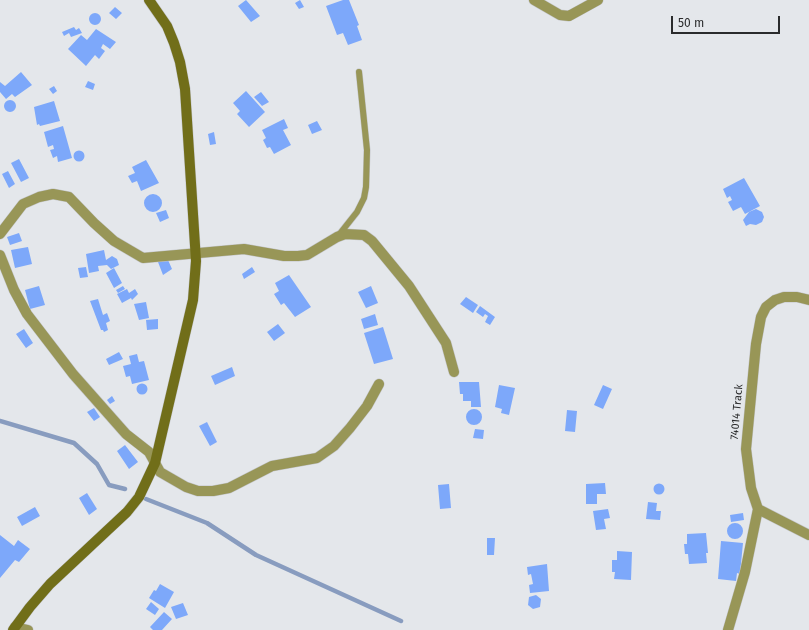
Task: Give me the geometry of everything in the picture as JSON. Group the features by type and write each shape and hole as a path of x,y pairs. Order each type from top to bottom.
{"street":[{"path":"14,628 50,584 135,502 149,478 155,463 193,300 195,253 185,89 180,62 167,26 149,0"},
{"path":"534,0 560,15 569,16 598,0"},
{"path":"0,234 23,204 39,196 59,194 69,197 114,241 133,254 143,258 244,249 284,256 298,256 307,255 337,237 355,233 364,235 372,241 409,286 427,316 443,338 449,352 454,372"},
{"path":"0,255 14,290 35,327 73,374 126,434 149,452 160,472 186,487 198,491 213,491 229,488 272,466 317,458 334,446 350,428 367,406 379,384"},
{"name":"74014 Track","path":"758,509 750,488 746,449 756,344 761,317 766,307 775,300 784,297 797,297 809,300"},
{"path":"728,630 746,572 758,509 809,535"},
{"path":"14,628 28,630"}],"lane":[{"path":"337,237 357,212 364,198 366,187 367,150 359,72"}],"building":[{"path":"246,0 260,16 251,22 238,6"},
{"path":"300,0 304,7 299,9 295,3"},
{"path":"343,0 349,0 359,25 357,26 362,40 348,45 343,33 337,35 326,6"},
{"path":"115,7 122,13 116,19 109,13"},
{"path":"97,13 100,14 100,24 93,25 90,24 89,17 90,14"},
{"path":"74,27 76,30 79,28 82,33 71,37 69,33 64,36 62,32"},
{"path":"96,29 116,42 110,49 103,44 101,48 105,51 99,59 95,55 86,66 68,49 81,35 87,40"},
{"path":"21,72 32,85 15,97 12,94 6,99 0,92 0,82 5,86"},
{"path":"88,81 95,84 93,90 85,87"},
{"path":"54,86 57,91 53,94 49,89"},
{"path":"246,91 265,112 249,127 237,114 240,111 233,103"},
{"path":"261,92 269,102 262,106 254,97"},
{"path":"8,100 12,100 16,106 12,112 8,112 4,108 4,104"},
{"path":"54,101 60,121 40,126 39,124 37,125 34,107"},
{"path":"284,119 288,128 283,130 291,145 274,154 270,147 267,148 263,140 266,138 262,130"},
{"path":"317,121 322,130 312,134 308,125"},
{"path":"63,126 72,158 58,162 57,156 53,158 50,150 54,149 53,145 48,147 44,132"},
{"path":"214,132 216,144 210,145 208,134"},
{"path":"79,150 83,152 85,156 83,160 79,162 75,160 73,156 75,152"},
{"path":"19,159 29,178 21,182 11,163"},
{"path":"146,160 159,183 141,191 137,181 132,183 128,176 135,173 132,167"},
{"path":"8,171 15,184 9,188 2,174"},
{"path":"744,178 760,206 745,214 741,207 733,211 728,202 732,200 730,196 727,198 723,189"},
{"path":"153,194 159,197 162,203 159,209 153,212 147,209 144,203 147,197"},
{"path":"756,209 762,212 764,217 762,222 756,225 750,224 746,226 743,220 749,212"},
{"path":"166,210 169,218 160,222 156,213"},
{"path":"19,233 22,241 10,245 7,237"},
{"path":"28,247 32,264 15,268 11,250"},
{"path":"104,250 106,260 112,256 117,259 119,265 111,269 107,265 98,266 99,271 89,273 86,254"},
{"path":"168,260 172,269 163,275 158,262"},
{"path":"86,267 88,277 80,278 78,268"},
{"path":"252,267 255,272 244,279 242,274"},
{"path":"114,268 122,283 114,288 106,273"},
{"path":"289,275 311,307 295,317 284,303 281,305 274,294 279,291 275,283"},
{"path":"39,286 45,305 30,309 25,290"},
{"path":"123,286 125,289 118,293 116,290"},
{"path":"371,286 378,303 366,308 358,292"},
{"path":"127,289 129,293 135,289 138,294 132,300 131,298 122,303 117,294"},
{"path":"466,297 478,305 473,313 460,304"},
{"path":"98,299 103,315 107,313 110,321 106,323 108,330 104,332 101,330 90,301"},
{"path":"146,302 149,318 139,320 134,304"},
{"path":"480,306 495,317 490,325 485,322 488,316 485,314 483,317 476,312"},
{"path":"375,314 378,325 364,329 361,319"},
{"path":"158,319 158,329 147,330 146,320"},
{"path":"278,324 285,333 274,341 267,332"},
{"path":"383,327 393,359 374,364 364,333"},
{"path":"24,329 33,343 26,348 16,334"},
{"path":"119,352 123,359 109,365 106,359"},
{"path":"137,354 139,362 144,361 149,380 132,384 130,376 126,377 123,366 131,364 129,356"},
{"path":"232,367 235,376 215,385 211,376"},
{"path":"459,382 479,382 481,407 471,407 471,401 463,401 463,394 460,394"},
{"path":"142,383 146,385 148,389 146,393 142,395 138,393 136,389 138,385"},
{"path":"499,385 515,388 509,415 501,413 502,409 495,407"},
{"path":"603,385 612,389 603,409 594,405"},
{"path":"112,396 115,401 110,404 107,400"},
{"path":"94,408 100,417 94,421 87,412"},
{"path":"474,409 481,414 482,417 477,424 474,425 467,420 466,417 471,410"},
{"path":"567,410 577,411 575,432 565,431"},
{"path":"207,422 217,442 210,446 199,426"},
{"path":"475,429 484,430 483,439 473,438"},
{"path":"125,445 138,462 129,469 117,451"},
{"path":"605,483 606,494 597,494 597,504 586,504 586,484"},
{"path":"659,483 663,485 665,489 663,493 659,495 655,493 653,489 655,485"},
{"path":"449,484 451,508 440,509 438,485"},
{"path":"87,493 97,509 89,515 79,498"},
{"path":"648,502 657,503 656,511 661,511 660,520 646,519"},
{"path":"35,507 40,516 22,526 17,517"},
{"path":"608,509 610,518 604,519 606,529 596,530 593,511"},
{"path":"743,513 744,520 731,522 730,515"},
{"path":"735,523 741,525 743,531 741,537 735,539 729,537 727,531 729,525"},
{"path":"706,533 708,553 706,553 707,563 689,564 688,554 685,554 684,544 687,544 687,534"},
{"path":"0,535 14,546 18,540 30,549 19,562 15,560 0,578"},
{"path":"487,538 495,538 494,555 487,555"},
{"path":"721,541 743,543 740,574 737,573 736,581 718,579"},
{"path":"617,551 632,552 631,580 614,579 615,572 612,572 612,560 617,560"},
{"path":"547,564 549,591 530,593 529,585 533,584 531,574 528,575 527,567"},
{"path":"160,584 174,592 165,608 149,598"},
{"path":"536,595 541,599 540,607 533,609 528,605 529,597"},
{"path":"151,602 159,609 155,615 146,609"},
{"path":"183,603 188,615 176,619 171,607"},
{"path":"164,612 172,619 162,630 153,630 150,627"}],"waterway":[{"path":"0,421 74,443 97,464 109,485 125,489"},
{"path":"146,499 207,523 256,555 401,621"}]}
